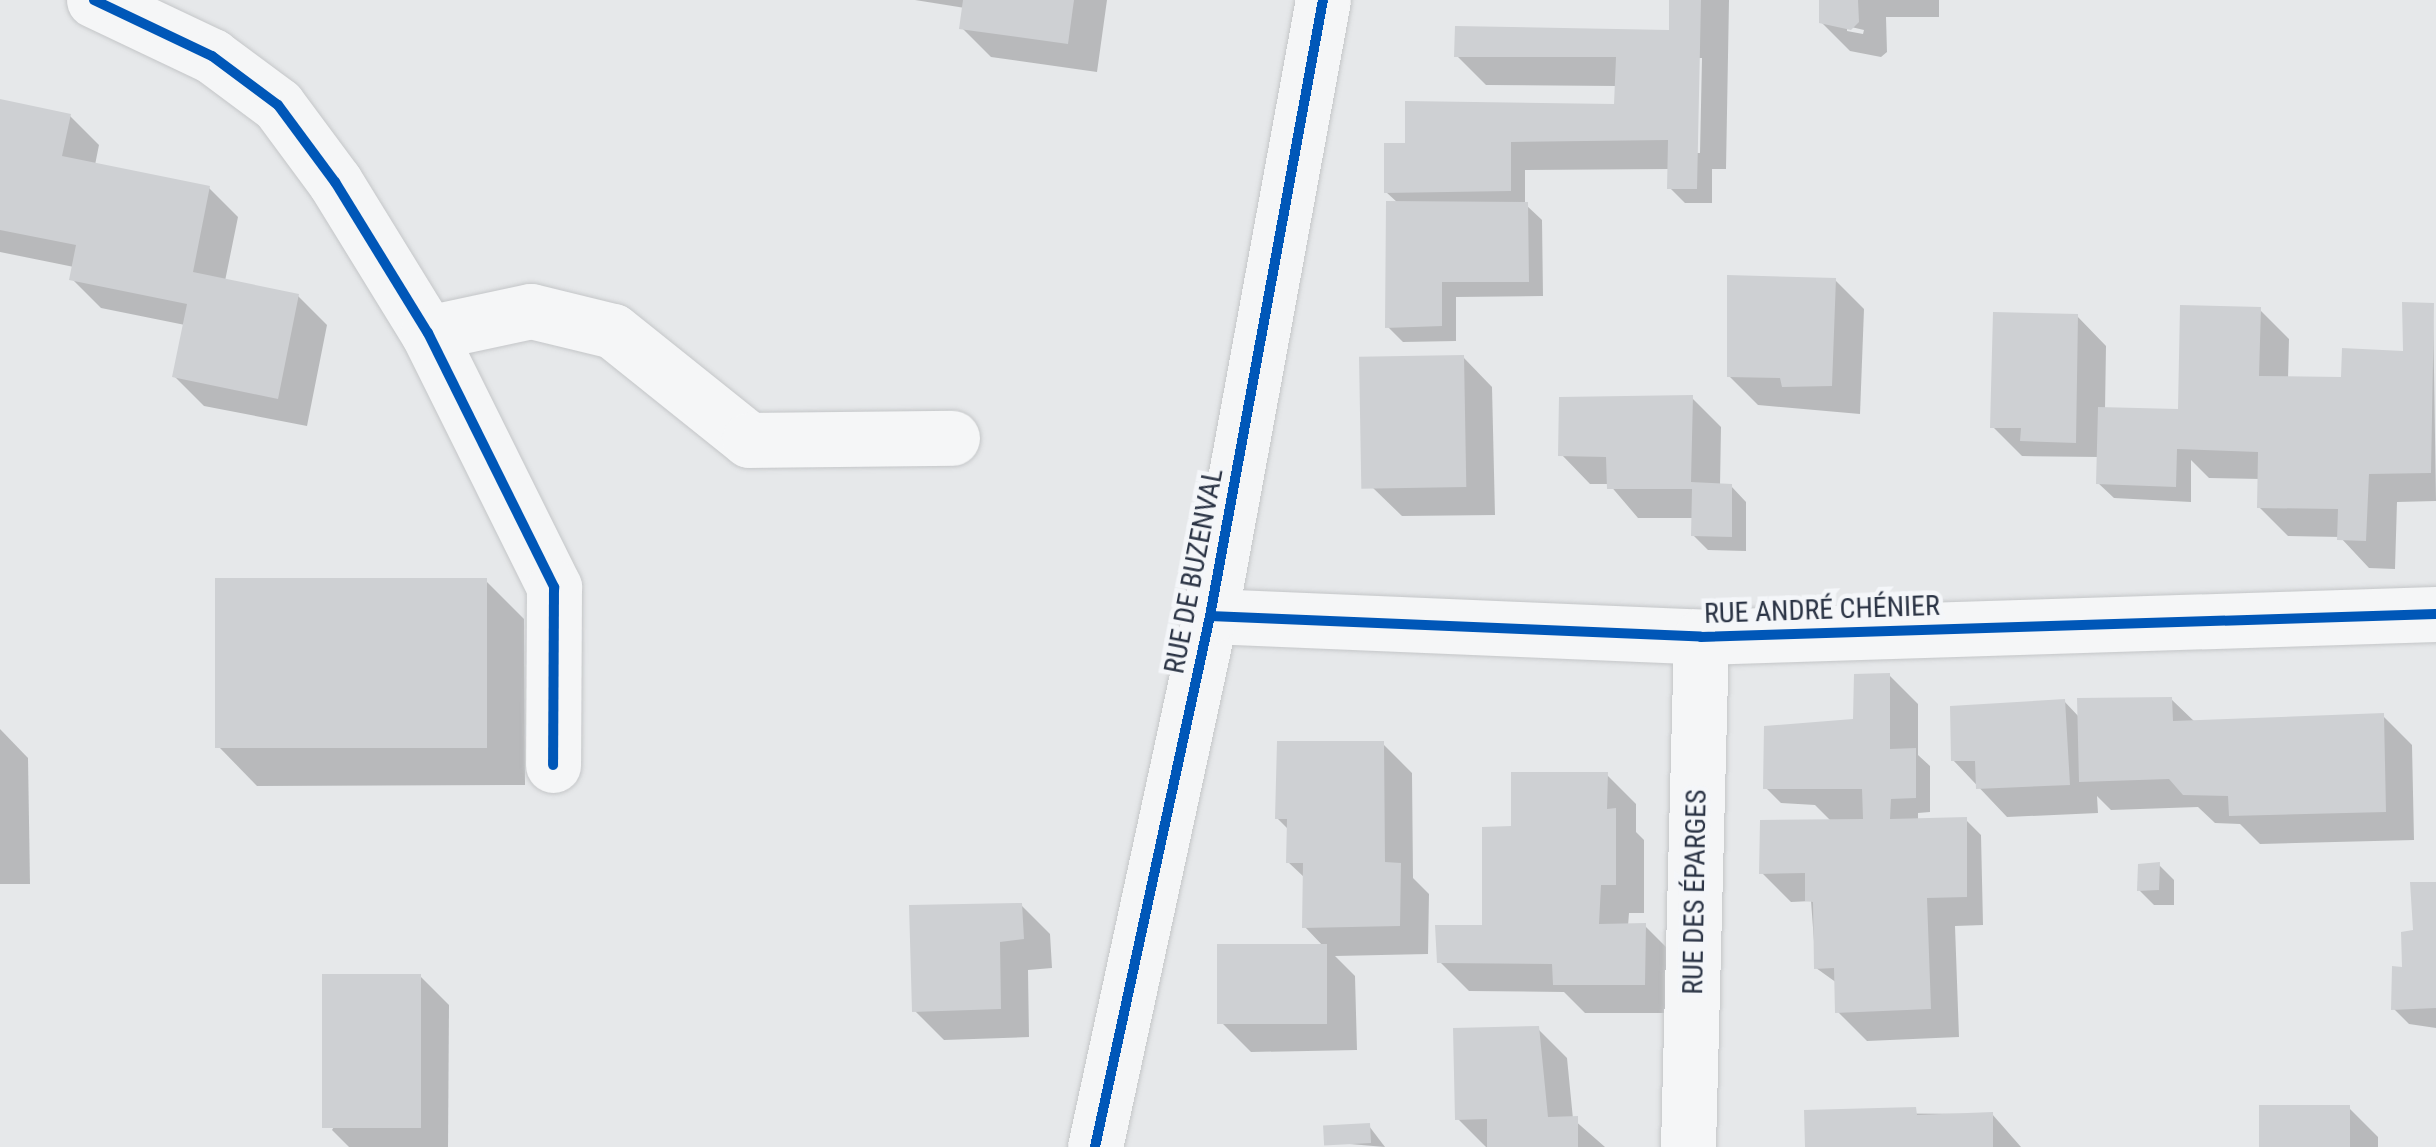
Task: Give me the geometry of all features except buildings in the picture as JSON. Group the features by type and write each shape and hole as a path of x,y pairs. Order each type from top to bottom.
{"street":[{"path":"94,0 212,56 278,105 336,182 428,332 554,586 553,765"},
{"name":"RUE DE BUZENVAL","path":"1094,1147 1210,616 1323,0"},
{"path":"428,332 531,311 613,331 749,440 952,438"},
{"name":"RUE ANDRÉ CHÉNIER","path":"1210,616 1701,637 2436,614"},
{"name":"RUE DES ÉPARGES","path":"1688,1147 1701,637"}],"cycle path":[{"path":"94,0 212,56 278,105 335,182 428,333 554,587 553,765"},
{"path":"1095,1147 1210,616 1323,0"},
{"path":"1210,616 1701,637 2436,614"}]}
